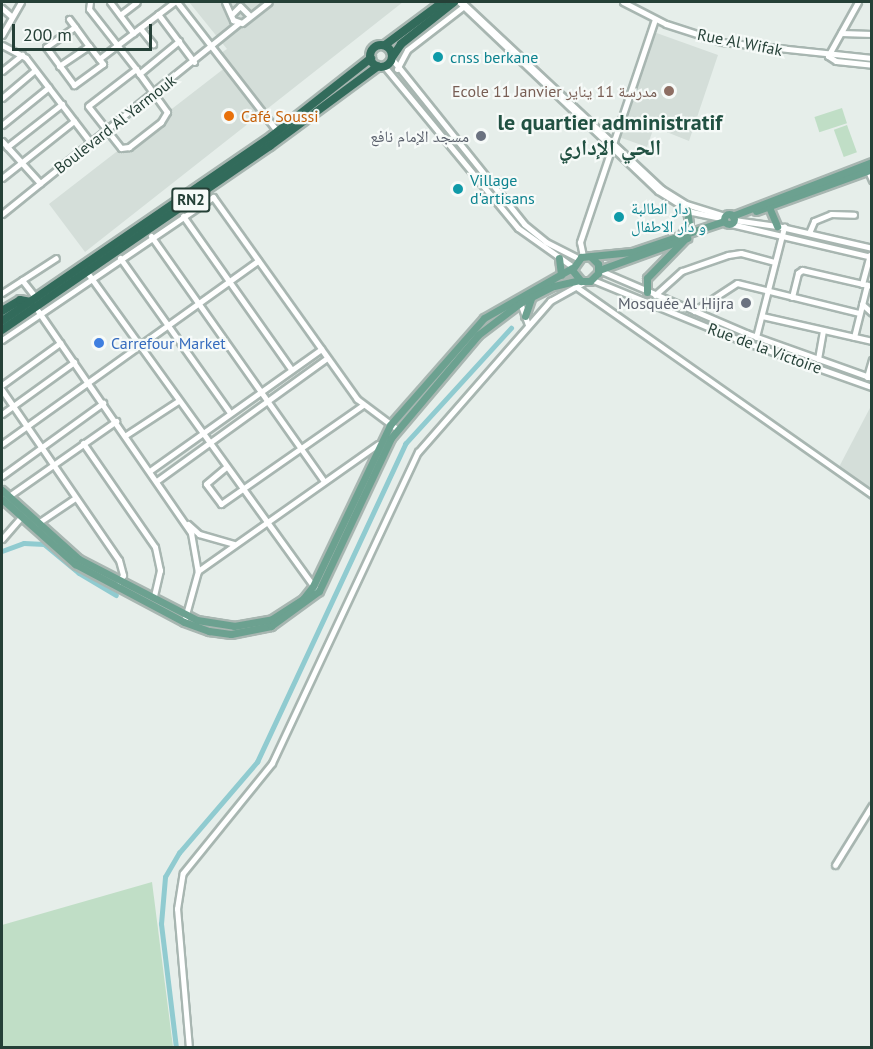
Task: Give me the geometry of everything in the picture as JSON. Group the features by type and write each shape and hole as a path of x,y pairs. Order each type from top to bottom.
{"highway":[{"name":"RN2","path":"2,330 278,132 370,58 374,47 385,45 442,2"},
{"name":"RN2","path":"2,321 89,275 150,233 392,58 401,44 454,2"},
{"path":"385,45 392,58"},
{"path":"370,58 381,66"},
{"path":"2,310 23,299 35,305"}],"main road":[{"path":"5,498 79,559 185,618 223,626 259,624 293,606 316,589 397,429 483,329 519,299 593,280 599,270 872,162"},
{"path":"729,220 870,170"},
{"path":"769,207 781,226"},
{"path":"646,292 647,278 683,237 689,224 687,210"},
{"path":"316,589 378,444 390,424 478,324 561,275 584,257 624,254 683,237"},
{"path":"584,257 599,270"},
{"path":"559,258 561,275"},
{"path":"572,267 579,283"},
{"path":"525,316 532,296"},
{"path":"2,490 5,498 21,517 75,564 154,596 185,618"}],"street":[{"path":"2,35 21,2"},
{"path":"90,2 89,9 117,45 137,72 153,94 167,112 161,122 124,148 88,106 137,72 179,42"},
{"path":"110,2 133,33"},
{"path":"120,15 137,2"},
{"path":"99,58 175,2 278,132"},
{"path":"225,2 239,23"},
{"path":"241,5 249,15 269,2"},
{"name":"Rue Al Wifak","path":"623,2 655,19 734,44 828,56 872,58"},
{"path":"828,56 858,2"},
{"path":"397,69 407,50 463,4 658,191 687,210 729,220 782,237 871,253"},
{"path":"232,15 241,5"},
{"path":"241,5 261,7"},
{"path":"2,8 12,17"},
{"path":"158,14 194,62"},
{"name":"Boulevard Al Yarmouk","path":"227,33 232,15"},
{"name":"Boulevard Al Yarmouk","path":"2,214 212,48 249,15"},
{"path":"69,19 99,58 103,65 74,85 46,47 75,27"},
{"path":"584,257 580,242 611,144 655,19"},
{"path":"140,28 153,44"},
{"path":"841,33 872,34"},
{"path":"2,45 22,55 90,143"},
{"path":"59,66 89,46"},
{"path":"2,71 22,55"},
{"name":"Rue Al Wifak","path":"828,56 836,61 872,65"},
{"path":"392,58 397,69 524,224 546,242 584,257"},
{"path":"381,66 512,221 531,240 572,267"},
{"path":"2,98 35,70"},
{"path":"2,124 49,87"},
{"path":"7,147 62,105"},
{"path":"2,175 74,121"},
{"path":"2,141 40,183"},
{"path":"611,144 673,197 729,220 781,226 871,253"},
{"path":"870,170 872,180"},
{"path":"316,589 243,492 89,275 120,258 150,233 213,197 363,405 397,429"},
{"path":"809,233 814,222 831,214 855,215"},
{"path":"183,216 291,369"},
{"path":"756,337 782,237 781,226"},
{"path":"150,233 323,480"},
{"path":"655,295 682,271 728,255 741,253 775,262"},
{"path":"854,337 867,285 871,253"},
{"path":"2,293 56,258"},
{"path":"120,258 230,413"},
{"path":"2,444 258,261"},
{"name":"Rue de la Victoire","path":"599,270 756,337 869,377"},
{"path":"792,297 802,270 867,285"},
{"path":"22,280 60,343 185,521 195,545 198,571 185,618"},
{"name":"Rue de la Victoire","path":"593,280 739,340 872,387"},
{"path":"189,1047 177,909 183,873 272,764 417,452 550,301 579,283 872,495"},
{"path":"694,311 737,283 859,313"},
{"path":"519,299 528,325"},
{"path":"862,304 872,313"},
{"path":"2,340 35,305"},
{"path":"762,316 872,341"},
{"path":"818,359 823,330"},
{"path":"2,385 60,343"},
{"path":"151,470 321,349"},
{"path":"158,480 327,358"},
{"path":"869,377 872,360"},
{"path":"2,414 74,362"},
{"path":"2,390 119,560 119,583"},
{"path":"126,435 178,401"},
{"path":"2,476 103,403"},
{"path":"226,468 206,484 215,501 225,504 363,405"},
{"path":"5,498 116,421"},
{"path":"83,443 155,547 160,570 154,596"},
{"path":"198,571 323,480 378,444"},
{"path":"38,523 75,498"},
{"path":"2,539 4,532 21,517"},
{"path":"185,521 199,534 234,544"},
{"path":"835,865 872,805"}],"shaded area":[{"path":"189,2 403,2 85,252 49,204 226,67 218,55 227,49"},
{"name":"Ecole 11 Janvier مدرسة 11 يناير","path":"651,31 718,55 689,141 654,127 647,147 616,136"},
{"path":"871,406 871,491 839,467"}],"green space":[{"path":"842,108 847,123 819,132 814,117"},
{"path":"847,125 857,152 844,157 834,130"},
{"path":"152,882 173,1047 2,1047 2,925"}],"waterway":[{"path":"176,1048 161,924 165,877 179,853 257,762 405,444 511,328"},
{"path":"2,551 24,543 44,544 79,573 116,595"}],"place":[{"name":"cnss berkane","path":"438,57"},
{"name":"Ecole 11 Janvier مدرسة 11 يناير","path":"669,91"},
{"name":"Café Soussi","path":"229,116"},
{"name":"مسجد الإمام نافع","path":"481,136"},
{"name":"Village d'artisans","path":"458,189"},
{"name":"دار الطالبة و دار الاطفال","path":"619,217"},
{"name":"Mosquée Al Hijra","path":"746,303"},
{"name":"Carrefour Market","path":"99,343"}],"district":[{"name":"le quartier administratif الحي الإداري","path":"610,134"}]}
